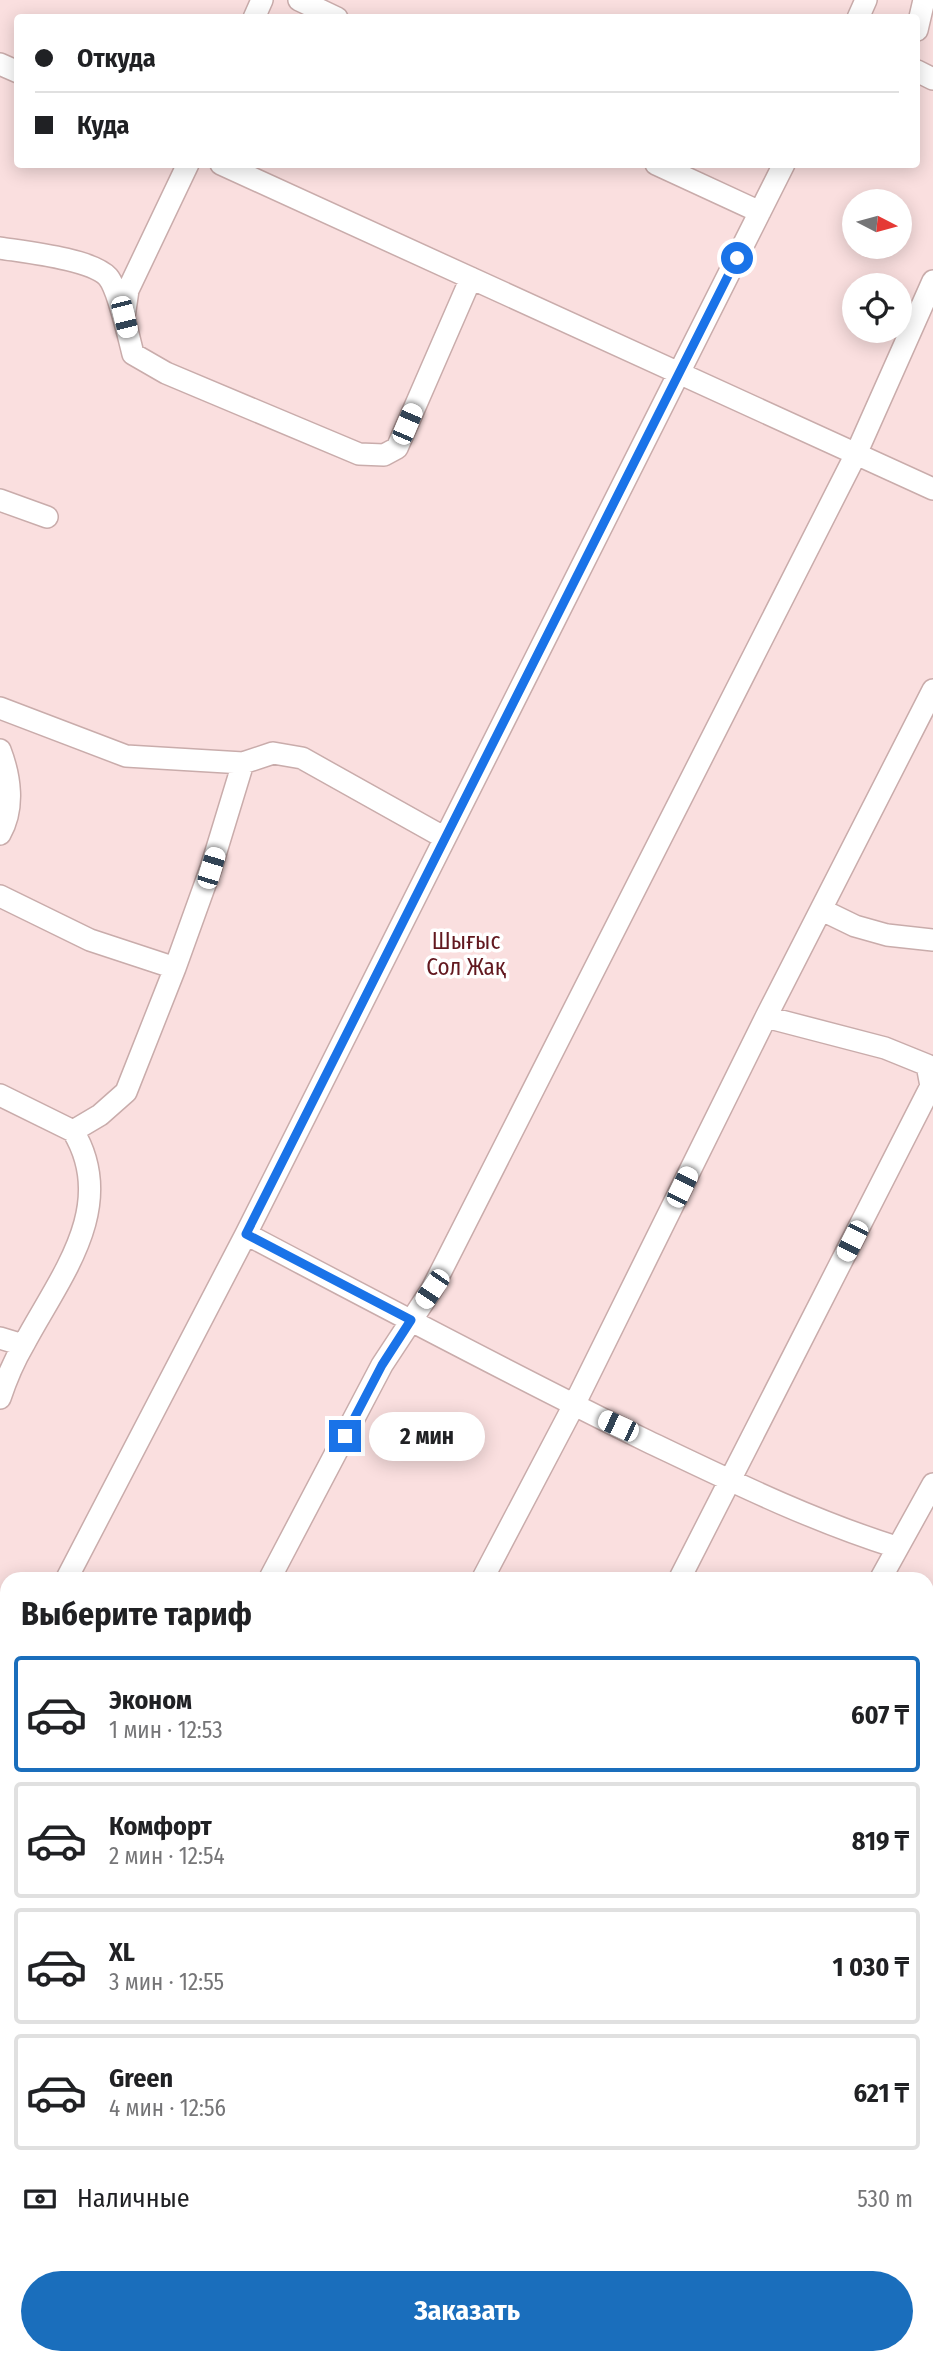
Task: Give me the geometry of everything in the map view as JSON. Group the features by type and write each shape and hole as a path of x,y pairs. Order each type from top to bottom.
{"street":[{"path":"299,0 329,14"},
{"path":"920,19 925,0"},
{"path":"124,317 128,290 186,168"},
{"path":"230,168 933,489"},
{"path":"665,168 760,212"},
{"path":"70,1572 246,1234 782,168"},
{"path":"0,248 87,264 108,278 124,317 133,354 166,373 359,454 384,455 397,448 471,278"},
{"path":"273,1572 382,1365 432,1289 451,1252 856,454 933,281"},
{"path":"0,500 47,517"},
{"path":"486,1572 574,1405 766,1017 933,690"},
{"path":"0,708 126,756 243,763 273,753 302,758 445,838"},
{"path":"0,750 7,767 11,796 0,834"},
{"path":"73,1131 100,1115 126,1092 211,868 243,763"},
{"path":"0,896 90,940 175,968"},
{"path":"821,910 855,926 876,932 933,940"},
{"path":"683,1572 932,1086 927,1065 885,1048 766,1017"},
{"path":"0,1095 73,1131 83,1147 91,1194 84,1230 59,1285 23,1345 0,1398"},
{"path":"246,1234 574,1405 730,1480 848,1532 896,1547"},
{"path":"0,1338 23,1345"},
{"path":"884,1572 933,1484"}],"green space":[{"name":"Шығыс Сол Жақ","path":"0,0 933,0 933,1572 0,1572"}],"route":[{"path":"345,1436 382,1365 411,1320 246,1234 737,258"}]}
